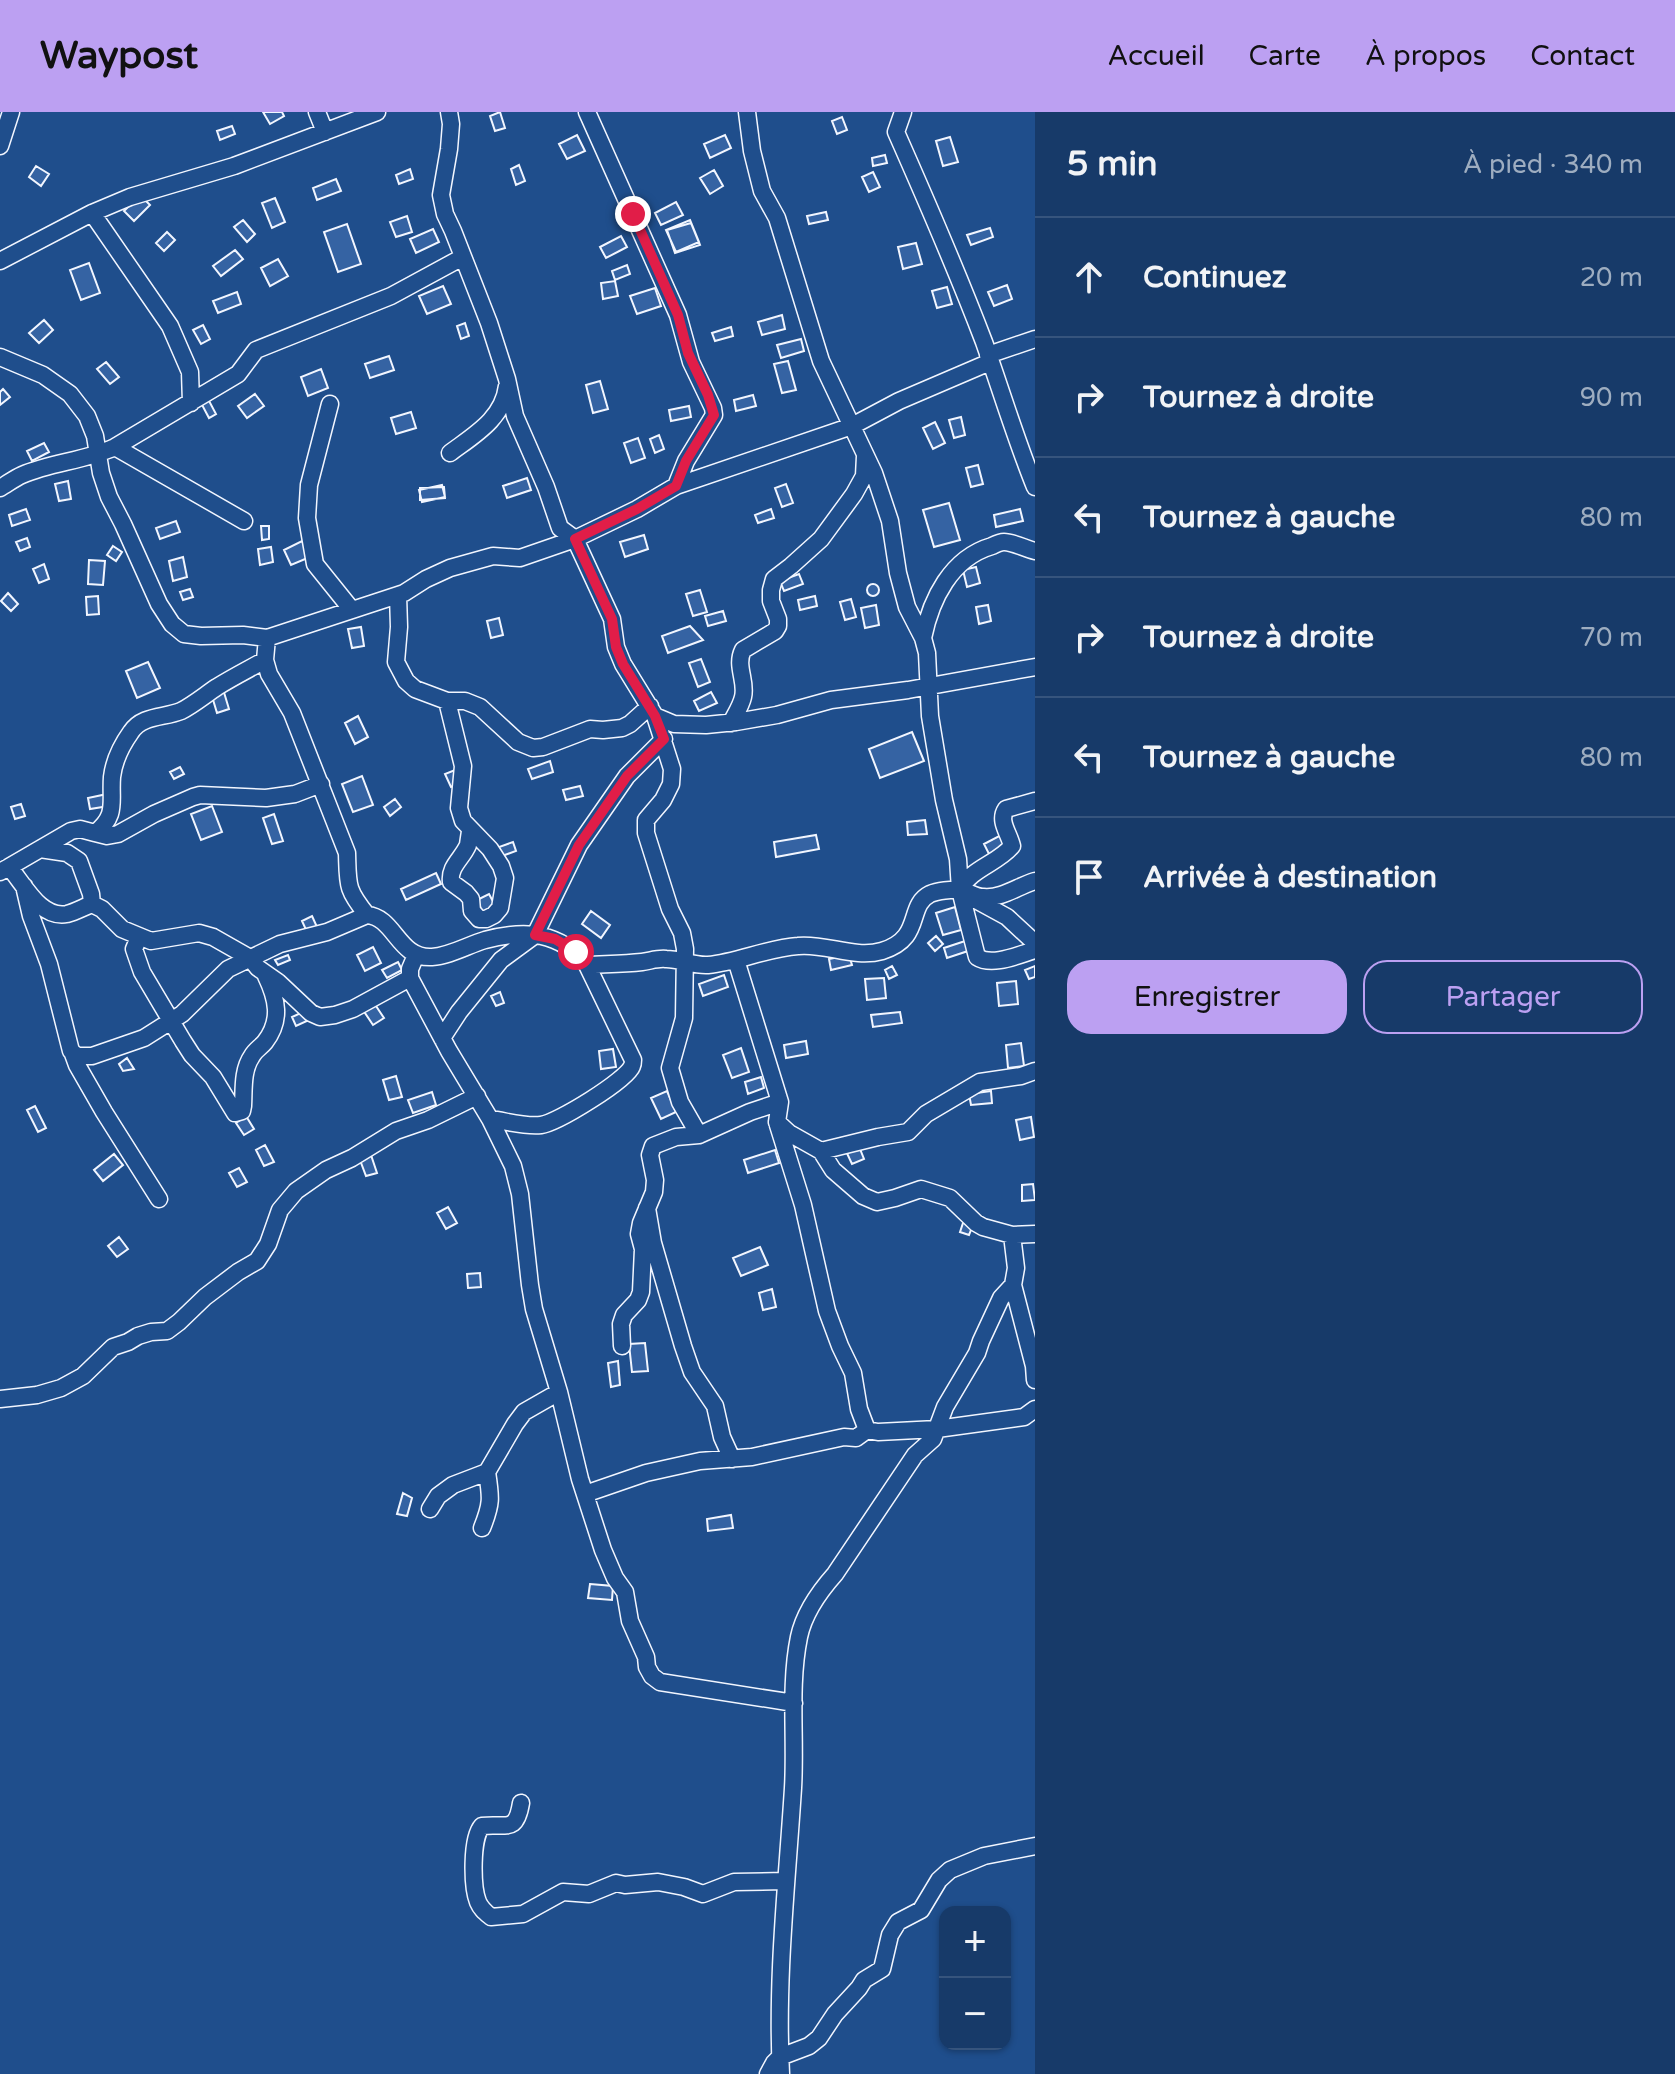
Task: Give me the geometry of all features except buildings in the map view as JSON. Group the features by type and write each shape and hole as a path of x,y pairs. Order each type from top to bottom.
{"street":[{"path":"0,146 11,112"},
{"path":"317,112 325,132"},
{"path":"0,261 92,213 130,197 234,166 377,112"},
{"path":"449,112 449,149 441,195 445,214 489,323 515,416 560,528 575,539 612,619 616,647 623,664 652,711 672,769 671,784 663,800 646,820 646,833 670,909 682,933 686,963 684,1018 670,1068 680,1102 699,1135"},
{"path":"587,112 678,315 691,362 713,408 714,415 686,461 676,486"},
{"path":"747,112 762,191 777,218 821,361 865,455 890,521 907,607 923,638 932,678 930,716 944,800 958,859 960,890 977,957 991,961 1035,950"},
{"path":"888,112 950,257 1035,487"},
{"path":"896,132 903,112"},
{"path":"92,213 170,326 190,372 191,403"},
{"path":"0,488 22,475 97,456 238,374 256,350 391,296 463,257"},
{"path":"0,357 43,375 70,394 87,416 95,436 97,456 109,497 159,604 172,624 184,634 267,638 398,595 450,568 493,556 520,558 575,539 676,486 852,426 989,358 1035,339"},
{"path":"450,453 486,426 496,414 505,397 507,381"},
{"path":"330,404 309,485 307,518 315,564 352,610"},
{"path":"115,447 244,521"},
{"path":"731,723 743,697 740,654 778,626 771,601 774,579 821,539 864,476 865,455"},
{"path":"923,638 936,594 968,556 976,550 1005,542 1035,551"},
{"path":"398,595 396,662 406,681 415,689 447,701 465,701 480,707 518,742 533,748 543,747 590,729 622,728 652,711"},
{"path":"267,638 265,660 269,674 292,713 347,853 348,887 367,915"},
{"path":"95,833 104,826 109,816 113,804 112,779 116,757 133,728 148,719 177,713 265,660"},
{"path":"652,711 674,724 731,723 777,715 831,700 908,690 932,678 1035,667"},
{"path":"447,701 463,766 459,808 463,821 490,849 505,878 500,908 486,919 475,917 471,899 451,882 450,877 468,845 470,831"},
{"path":"442,1038 501,960 535,935 579,845 627,776 664,739"},
{"path":"92,904 69,914 52,913 37,904 24,886 5,870 71,831 80,829 107,836 118,834 183,800 200,795 266,798 295,794 321,784"},
{"path":"960,890 970,875 1012,846 1003,820 1006,809 1035,801"},
{"path":"40,849 67,853 79,861 92,904"},
{"path":"587,965 668,959 705,965 795,946 817,945 836,951 873,953 906,939 921,901 927,895 960,890 983,898 999,896 1035,881"},
{"path":"24,886 77,1065 159,1199"},
{"path":"960,890 1007,917 1035,943"},
{"path":"92,904 102,909 122,929 151,941 199,933 213,937 250,958 311,1013 320,1017 353,1009 410,978"},
{"path":"73,1054 92,1056 144,1038 182,1014 228,969 280,944 327,932 367,915 381,919 404,947 416,955 432,957 485,940 535,935 555,939 576,952 587,965 633,1060 632,1068 573,1111 542,1125 490,1119"},
{"path":"139,937 134,949 142,972 192,1055 213,1077 232,1111 238,1114 243,1106 250,1057 264,1044 277,1017 277,1004 266,974"},
{"path":"416,955 410,978 490,1119 513,1166 520,1194 534,1309 585,1494 603,1550 625,1592 630,1621 646,1657 647,1667 660,1682 794,1703"},
{"path":"736,960 780,1102 777,1122 803,1205 827,1311 853,1373 859,1409 867,1430"},
{"path":"821,1151 908,1132 926,1114 980,1082 1035,1071"},
{"path":"0,1399 37,1395 61,1388 83,1376 113,1347 151,1332 167,1331 205,1297 257,1261 268,1244 280,1210 296,1191 326,1170 396,1131 428,1120 477,1096"},
{"path":"622,1346 621,1324 624,1315 641,1292 643,1249 639,1234 654,1192 650,1155 653,1146 676,1137 699,1135 780,1102"},
{"path":"777,1122 789,1133 821,1151 833,1170 863,1196 877,1202 921,1189 950,1198 983,1227 1012,1235 1035,1234"},
{"path":"647,1208 653,1243 683,1346 692,1372 715,1406 722,1437 732,1459"},
{"path":"1012,1235 1016,1268 1013,1285 1035,1380"},
{"path":"781,2074 785,1881 793,1787 799,1636 820,1591 835,1574 915,1455 933,1439 945,1407 977,1353 1001,1298 1013,1285"},
{"path":"430,1509 438,1496 453,1485 487,1472 524,1412 559,1392"},
{"path":"585,1494 646,1473 705,1461 752,1457 844,1437 856,1438 867,1430 937,1429 1031,1415"},
{"path":"705,1461 722,1437"},
{"path":"482,1528 490,1509 487,1472"},
{"path":"521,1803 519,1817 514,1823 482,1826 474,1841 477,1900 482,1910 491,1917 523,1914 563,1892 589,1894 616,1883 658,1882 703,1894 734,1882 785,1881"},
{"path":"768,2074 780,2057 809,2046 819,2038 864,1980 882,1969 890,1935 898,1922 921,1910 939,1880 950,1870 984,1856 1035,1846"}],"route":[{"path":"576,952 555,939 535,935 579,845 627,776 664,739 655,716 623,664 616,647 612,619 575,539 676,486 686,461 714,415 708,395 691,362 678,315 633,214"}]}
